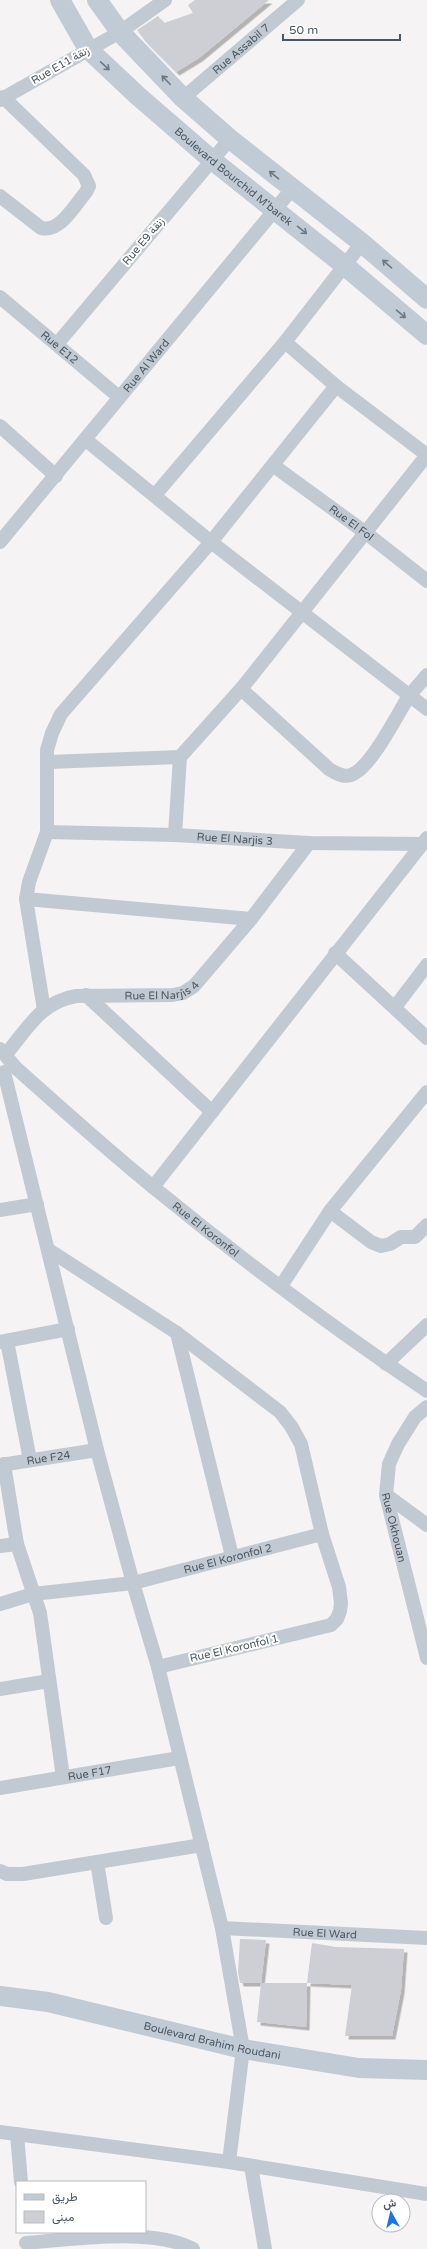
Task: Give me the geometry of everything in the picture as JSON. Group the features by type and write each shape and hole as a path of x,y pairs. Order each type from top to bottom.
{"main road":[{"name":"Boulevard Bourchid M'barek","path":"60,0 88,49 138,96 212,160 277,210 427,335"},
{"path":"97,0 120,32 183,98 230,139 362,243 427,299"},
{"name":"Boulevard Brahim Roudani","path":"0,1996 48,2002 243,2049 358,2068 427,2070"}],"street":[{"name":"Rue E11 زنقة","path":"2,99 120,32 165,0"},
{"name":"Rue Assabil 7","path":"183,98 298,0"},
{"path":"0,196 41,228 51,229 57,225 86,192 89,186 88,180 73,163 2,99"},
{"name":"Rue E9 زنقة","path":"57,344 230,139"},
{"name":"Rue Al Ward","path":"0,542 86,440 119,397 277,210 292,189"},
{"path":"155,495 285,342 362,243"},
{"name":"Rue E12","path":"0,297 119,397"},
{"path":"175,835 180,756 241,689 427,455 336,386 285,342"},
{"path":"3,1051 44,1010 31,939 26,899 29,882 47,832 47,750 52,733 61,714 211,542 274,466 336,386"},
{"path":"0,426 56,476"},
{"path":"86,440 211,542 427,709"},
{"name":"Rue El Fol","path":"274,466 366,533 427,581"},
{"path":"241,689 330,769 336,774 343,775 355,773 366,763 410,695 427,675"},
{"path":"48,762 180,756"},
{"name":"Rue El Narjis 3","path":"47,832 175,835 309,843 424,841"},
{"path":"153,1187 424,841"},
{"name":"Rue El Narjis 4","path":"44,1010 62,998 86,995 160,995 183,993 194,986 252,919 309,843"},
{"path":"26,899 252,919"},
{"path":"335,953 427,1038"},
{"path":"395,1007 427,965"},
{"path":"86,995 212,1112"},
{"name":"Rue El Koronfol","path":"3,1051 7,1071 281,1286 386,1364 427,1391"},
{"path":"7,1071 37,1204 97,1450 132,1583 158,1667 179,1758 222,1928 243,2049 229,2162"},
{"path":"281,1286 330,1211 427,1092"},
{"path":"0,1210 37,1204"},
{"path":"330,1211 371,1242 381,1246 390,1244 401,1237 415,1237 427,1225"},
{"path":"49,1250 177,1333 262,1396 280,1412 291,1426 301,1444 322,1534"},
{"path":"386,1364 427,1325"},
{"path":"30,1460 3,1341 68,1329"},
{"path":"177,1333 232,1556"},
{"name":"Rue Okhouan","path":"427,1407 415,1417 398,1444 389,1464 386,1495 427,1658"},
{"name":"Rue F24","path":"2,1465 97,1450"},
{"path":"2,1465 17,1544 40,1613 63,1777"},
{"path":"386,1495 427,1525"},
{"name":"Rue El Koronfol 2","path":"0,1604 33,1594 132,1583 322,1534"},
{"name":"Rue El Koronfol 1","path":"158,1667 331,1625 337,1619 341,1603 339,1587 322,1534"},
{"path":"0,1546 17,1544"},
{"path":"0,1689 49,1681"},
{"name":"Rue F17","path":"0,1788 179,1758"},
{"path":"0,1871 7,1874 23,1874 202,1846"},
{"path":"97,1862 106,1918"},
{"name":"Rue El Ward","path":"222,1928 427,1938"},
{"path":"0,2132 229,2162 427,2194"},
{"path":"17,2134 21,2181"},
{"path":"252,2166 265,2249"},
{"path":"26,2241 104,2243 172,2240 193,2249"}],"building":[{"path":"195,0 269,0 199,58 176,72 146,42 137,30 158,16 164,23 193,13 188,5"},
{"path":"240,1939 266,1940 261,1983 240,1983 238,1972"},
{"path":"312,1943 336,1947 404,1949 401,1990 392,2036 345,2036 352,1985 307,1983"},
{"path":"261,1983 307,1983 306,2027 257,2022"}]}
